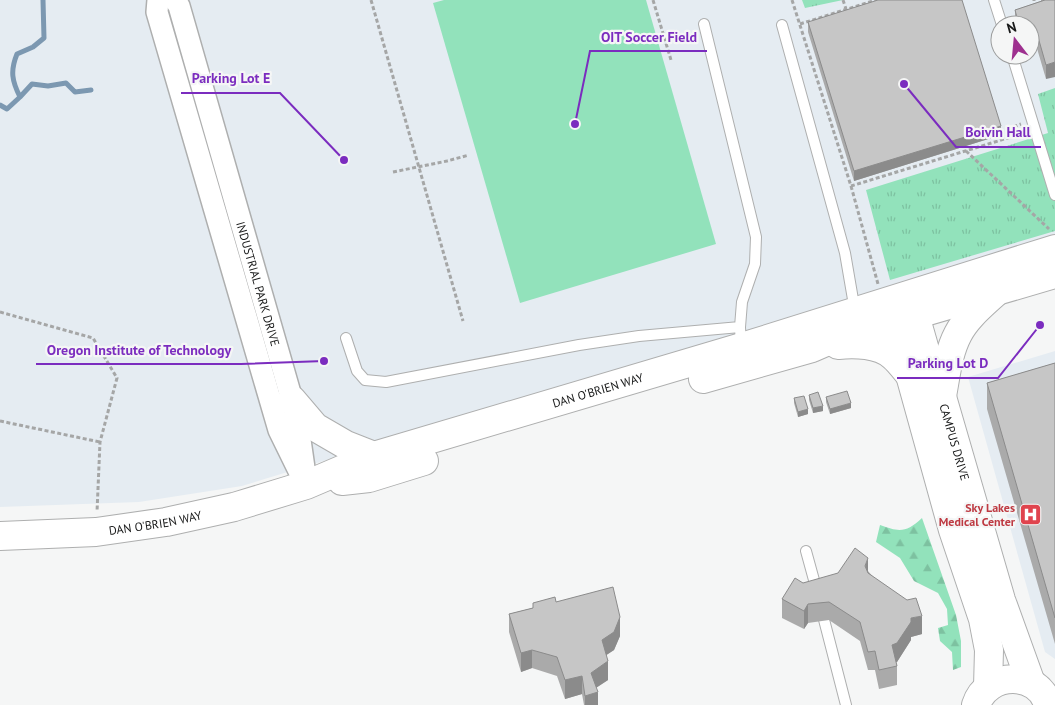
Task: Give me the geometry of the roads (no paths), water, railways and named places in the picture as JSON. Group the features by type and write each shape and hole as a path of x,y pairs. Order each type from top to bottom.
{"street":[{"name":"INDUSTRIAL PARK DRIVE","path":"158,0 157,12 279,430 306,485"},
{"name":"INDUSTRIAL PARK DRIVE","path":"175,0 179,6 292,400 298,426 306,485"},
{"path":"898,307 1055,250"},
{"path":"898,307 998,291 1055,274"},
{"path":"942,397 949,358 958,334 974,313 998,291"},
{"name":"DAN O'BRIEN WAY","path":"306,485 369,478 743,347 812,348 898,307"},
{"name":"DAN O'BRIEN WAY","path":"0,536 96,532 166,522 234,507 306,485 374,456 855,312 898,307"},
{"name":"CAMPUS DRIVE","path":"898,307 909,375 953,530 983,619 989,650 976,699"},
{"name":"CAMPUS DRIVE","path":"898,307 929,364 942,397 1001,600 1043,691"},
{"path":"812,348 847,344 877,347 892,355 909,375"},
{"path":"292,400 315,427 346,445 374,456"},
{"path":"976,699 999,680 1009,678 1019,679 1043,691"}],"lane":[{"path":"994,0 999,15"},
{"path":"346,338 357,371 366,380 386,382 579,345 639,336 743,347 742,302 755,264 756,237 704,24"},
{"path":"782,25 845,253 855,312"},
{"path":"1015,65 1055,195"},
{"path":"806,551 846,705"}],"waterway":[{"path":"43,0 44,38 33,47 17,54 13,66 15,86 20,97 32,84 48,86 66,83 75,92 91,90"},
{"path":"0,105 7,109 20,97"}],"place":[{"name":"Boivin Hall","path":"904,84"},
{"name":"OIT Soccer Field","path":"575,124"},
{"name":"Parking Lot E","path":"344,160"},
{"name":"Parking Lot D","path":"1040,325"},
{"name":"Oregon Institute of Technology","path":"324,361"},
{"name":"Sky Lakes Medical Center","path":"1031,514"}]}
